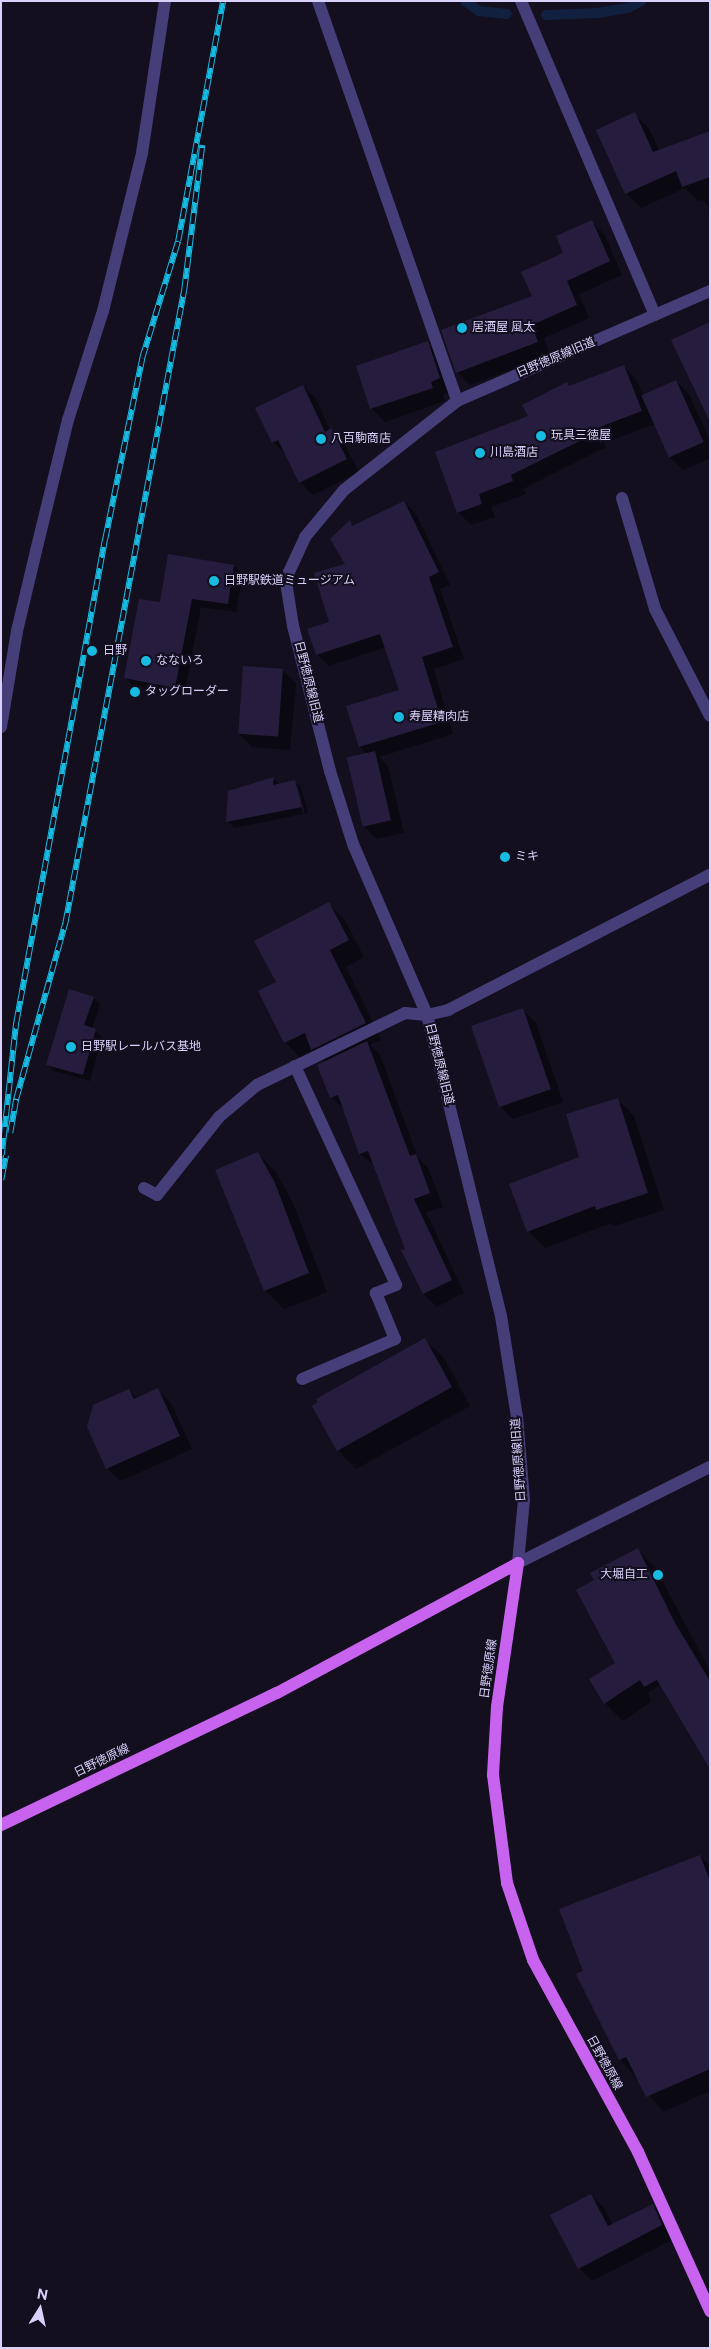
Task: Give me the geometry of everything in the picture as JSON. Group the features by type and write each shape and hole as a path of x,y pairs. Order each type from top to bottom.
{"main road":[{"name":"日野徳原線","path":"1,1825 277,1693 518,1563"},
{"name":"日野徳原線","path":"518,1563 497,1707 493,1776 507,1883 532,1960 638,2152 710,2311"}],"street":[{"path":"1,727 17,631 47,504 68,420 103,310 142,153 165,1"},
{"path":"318,1 458,401"},
{"path":"521,1 655,315"},
{"name":"日野徳原線旧道","path":"518,1563 524,1500 517,1417 501,1316 427,1014 353,844 293,626 287,589 295,554 320,517 344,490 458,401 710,290"},
{"path":"622,498 655,609 710,716"},
{"path":"144,1188 157,1195 220,1117 257,1085 405,1013 427,1014 448,1010 710,875"},
{"path":"294,1066 396,1285 376,1293 395,1339 302,1379"},
{"path":"518,1563 710,1467"}],"building":[{"path":"635,112 653,152 710,131 710,177 682,187 676,171 625,194 596,130"},
{"path":"592,220 610,261 567,281 577,305 532,325 538,342 456,373 441,330 532,296 521,272 563,253 556,236"},
{"path":"710,322 710,422 671,340"},
{"path":"428,341 440,378 431,382 433,388 370,409 356,366"},
{"path":"624,365 642,411 592,430 594,434 511,475 513,481 479,494 482,504 457,513 435,452 528,416 522,405 567,382 569,386"},
{"path":"676,380 704,442 669,458 641,395"},
{"path":"303,385 325,432 331,428 347,459 299,483 278,440 272,443 255,408"},
{"path":"404,501 439,572 429,577 453,647 422,657 442,722 359,747 346,706 399,690 380,634 316,655 307,629 329,622 314,573 345,564 330,539 350,520 352,526"},
{"path":"168,554 234,565 228,604 192,599 175,688 124,678 139,599 160,602"},
{"path":"243,666 283,669 278,737 238,734"},
{"path":"375,751 391,820 363,827 347,758"},
{"path":"274,777 273,785 295,780 302,807 226,822 228,791"},
{"path":"329,902 349,940 330,950 366,1023 311,1050 305,1033 284,1043 258,991 276,982 254,941"},
{"name":"日野駅レールバス基地","path":"69,989 94,997 84,1025 96,1029 83,1075 46,1065"},
{"path":"523,1008 551,1089 499,1107 471,1026"},
{"path":"367,1041 410,1156 416,1154 430,1193 414,1199 452,1280 423,1294 401,1250 405,1249 368,1151 359,1154 338,1095 330,1098 317,1065"},
{"path":"618,1098 648,1193 596,1210 595,1206 527,1232 509,1184 579,1157 566,1114"},
{"path":"258,1152 275,1183 309,1273 264,1291 215,1170"},
{"path":"425,1338 452,1387 337,1451 312,1406 318,1402 316,1399"},
{"path":"158,1388 180,1436 106,1469 87,1427 93,1405 129,1389 134,1399"},
{"path":"638,1548 675,1623 710,1681 710,1769 657,1680 644,1687 640,1680 604,1704 589,1679 615,1663 576,1590 594,1580 590,1573"},
{"path":"700,1855 710,1881 710,2069 646,2097 626,2057 619,2060 576,1974 583,1971 559,1909"},
{"path":"591,2194 608,2226 653,2204 662,2225 578,2269 550,2215"}],"waterway":[{"path":"465,1 479,11 507,14"},
{"path":"546,15 597,13 628,8 641,1"}],"railway":[{"path":"1,1160 16,1023 105,539 142,358 178,241 223,1"},
{"path":"10,1133 16,1099 65,924 184,290 202,145"},
{"path":"1,1180 6,1155"}],"place":[{"name":"居酒屋 風太","path":"462,328"},
{"name":"玩具三徳屋","path":"541,436"},
{"name":"八百駒商店","path":"321,439"},
{"name":"川島酒店","path":"480,453"},
{"name":"日野駅鉄道ミュージアム","path":"214,581"},
{"name":"日野","path":"92,651"},
{"name":"なないろ","path":"146,661"},
{"name":"タッグローダー","path":"135,692"},
{"name":"寿屋精肉店","path":"399,717"},
{"name":"ミキ","path":"505,857"},
{"name":"日野駅レールバス基地","path":"71,1047"},
{"name":"大堀自工","path":"658,1575"}]}
